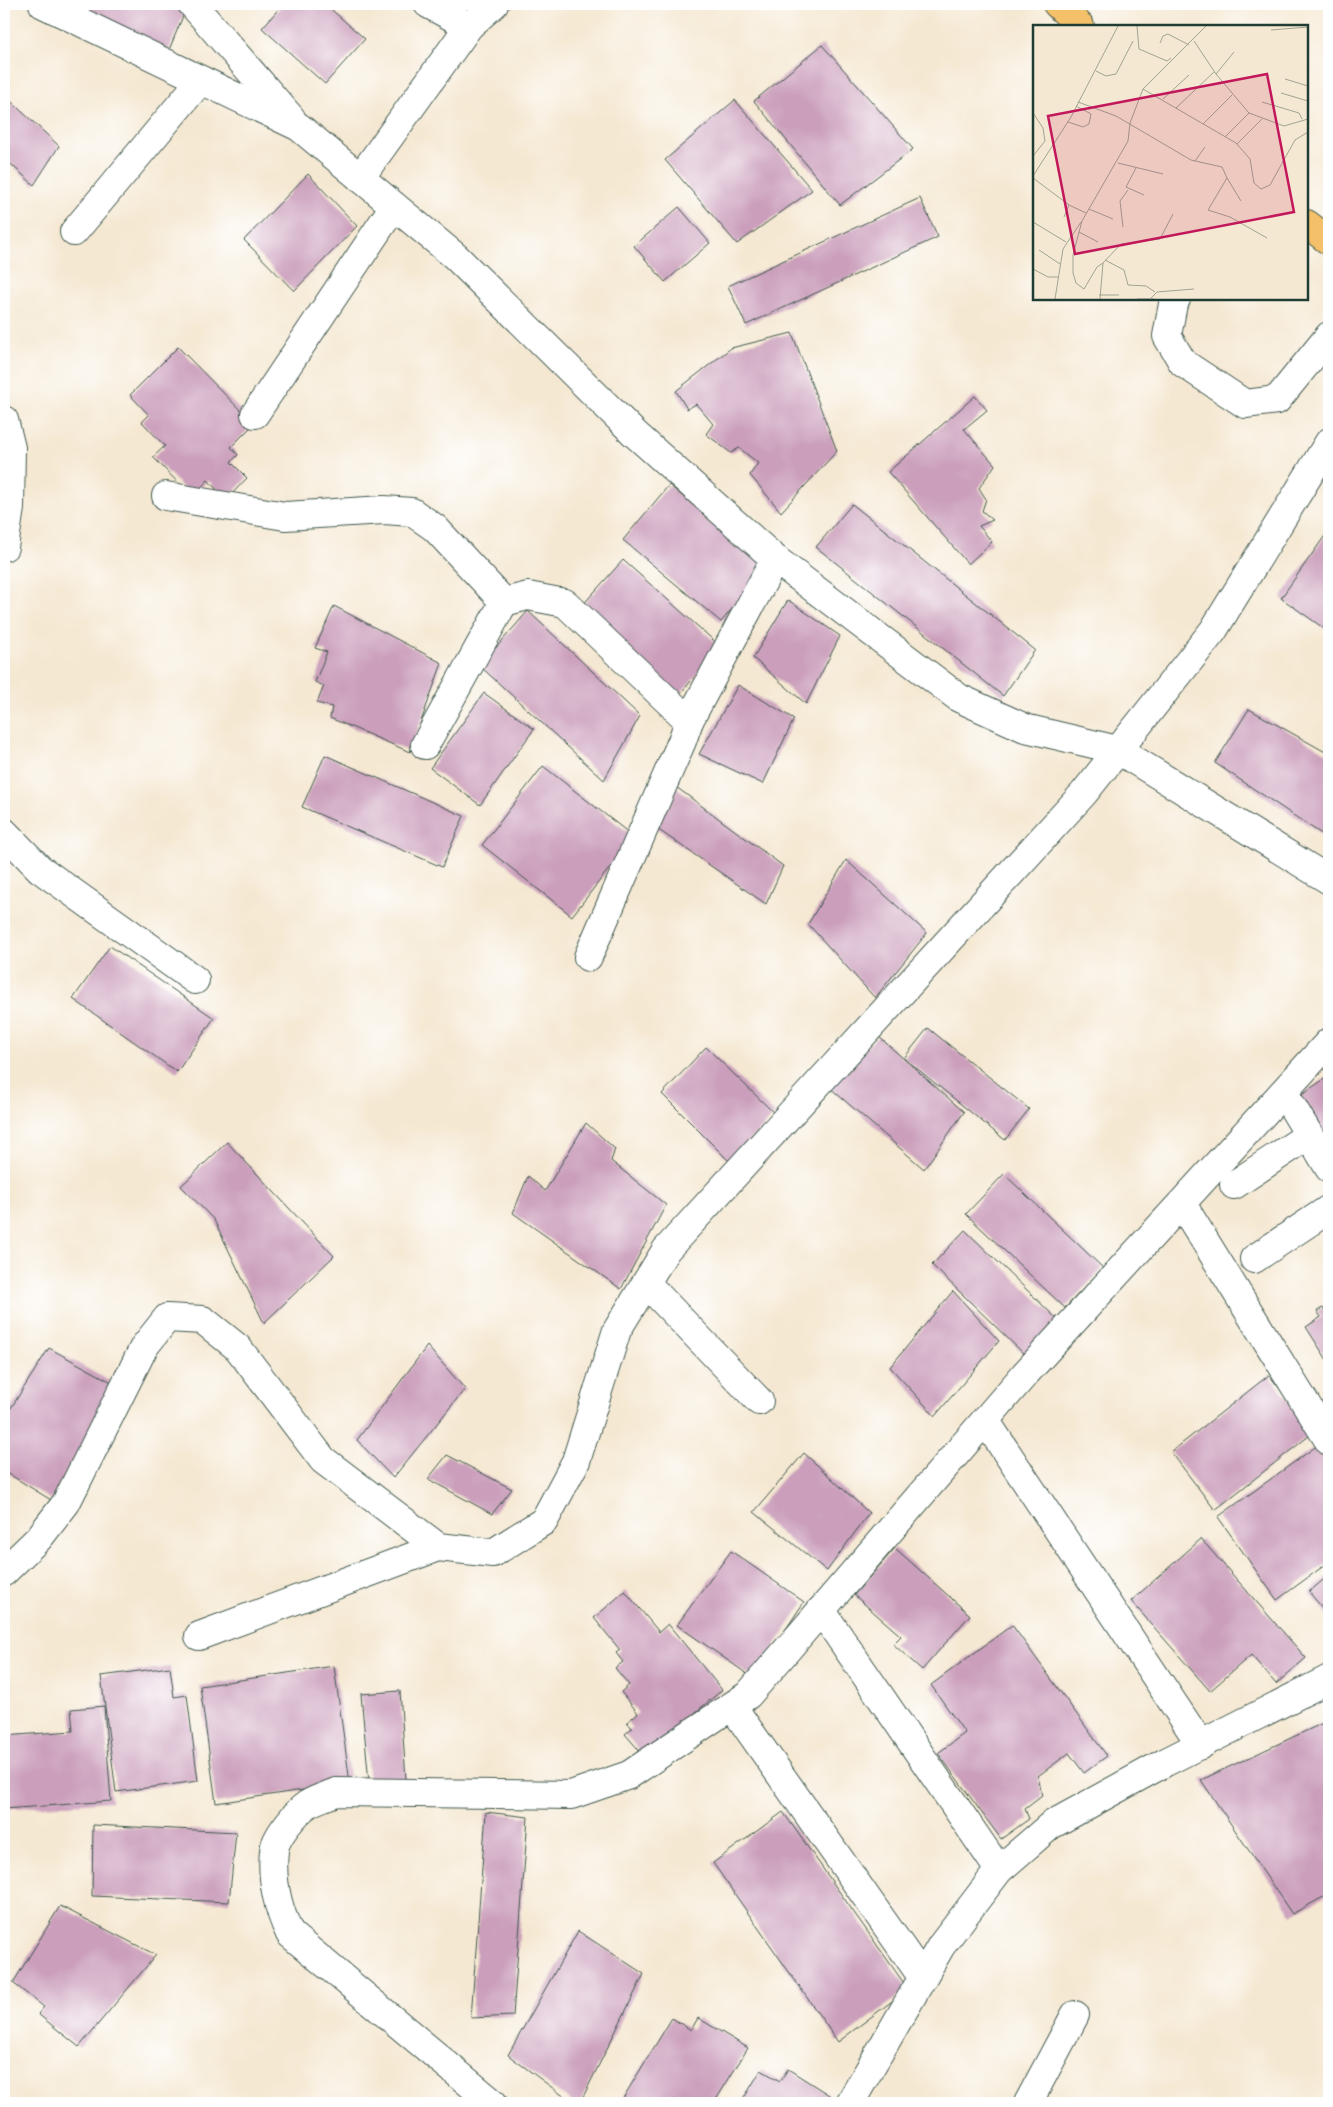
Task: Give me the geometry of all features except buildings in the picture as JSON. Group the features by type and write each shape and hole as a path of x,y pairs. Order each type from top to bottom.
{"highway":[{"path":"1058,4 1079,25"},
{"path":"1308,225 1329,241"}],"street":[{"path":"43,4 299,127"},
{"path":"192,4 299,127 456,257 634,433 775,559 959,698 1025,728 1118,750 1329,880"},
{"path":"428,4 469,26"},
{"path":"360,178 469,26 494,4"},
{"path":"74,232 201,80"},
{"path":"255,414 394,206"},
{"path":"1175,300 1167,336 1183,362 1245,404 1277,400 1329,336"},
{"path":"4,420 11,448 10,508 4,547"},
{"path":"199,1636 438,1547 493,1553 544,1520 576,1461 616,1330 666,1250 1084,793 1213,631 1329,442"},
{"path":"166,496 285,516 384,510 412,512 435,528 504,602"},
{"path":"588,957 682,741 688,721 775,559"},
{"path":"425,745 504,602 528,596 565,603 688,721"},
{"path":"4,832 40,869 195,980"},
{"path":"494,2103 290,1934 280,1914 276,1887 274,1849 287,1823 308,1804 336,1792 571,1795 629,1775 748,1695 1025,1374 1329,1042"},
{"path":"1284,1093 1329,1168"},
{"path":"1234,1185 1309,1135"},
{"path":"1182,1204 1329,1441"},
{"path":"1254,1259 1329,1209"},
{"path":"646,1283 759,1401"},
{"path":"4,1572 39,1538 66,1503 144,1347 167,1318 202,1320 238,1348 323,1460 438,1547"},
{"path":"985,1420 1201,1744"},
{"path":"821,1610 999,1870"},
{"path":"850,2103 941,1946 999,1870 1051,1825 1201,1744 1329,1679"},
{"path":"732,1706 923,1978"},
{"path":"1028,2103 1075,2014"}]}
